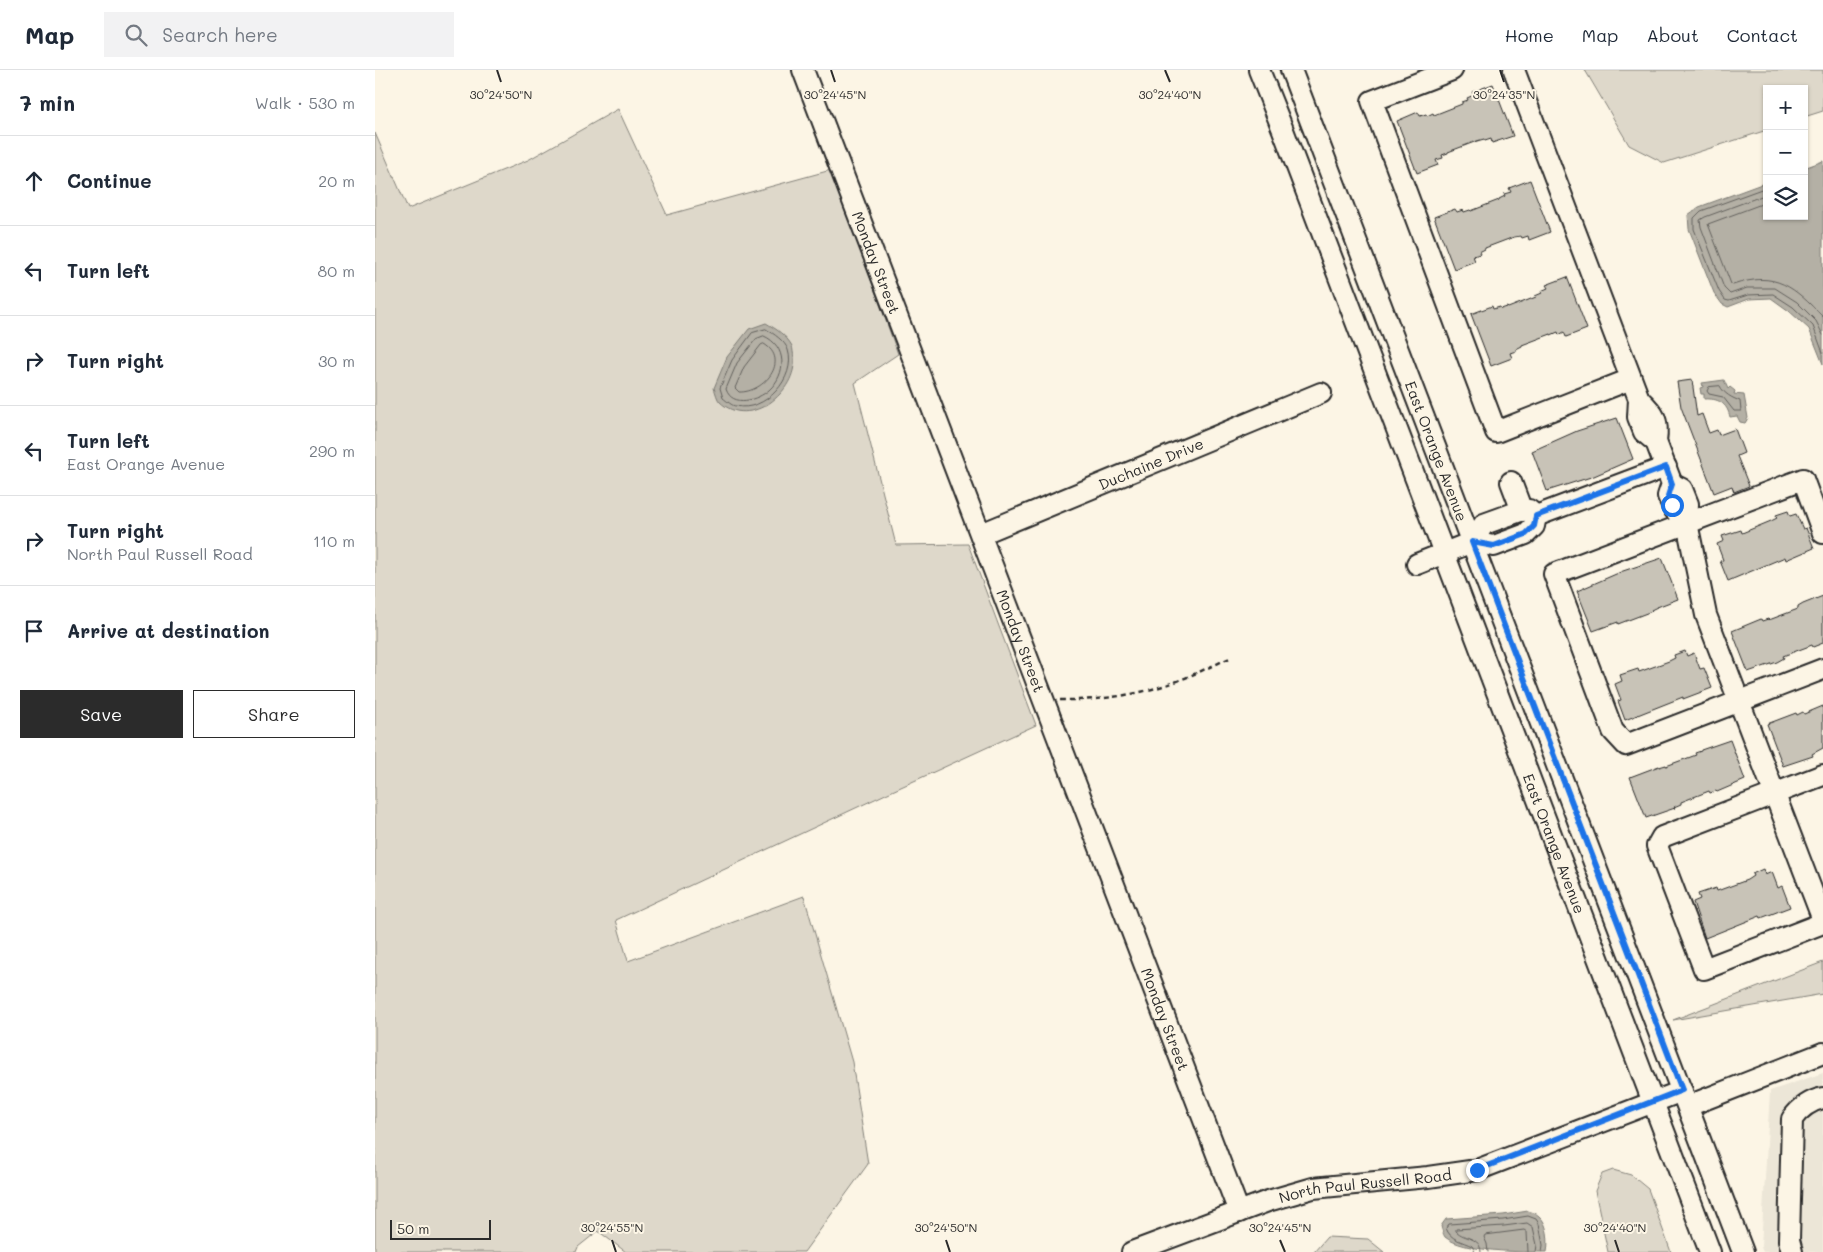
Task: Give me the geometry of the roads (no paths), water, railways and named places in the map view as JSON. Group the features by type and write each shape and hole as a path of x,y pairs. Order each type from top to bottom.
{"street":[{"name":"Monday Street","path":"803,70 1239,1212"},
{"name":"East Orange Avenue","path":"1259,70 1361,332 1443,553 1710,1252"},
{"name":"East Orange Avenue","path":"1291,70 1743,1252"},
{"path":"1452,70 1372,100 1496,432 1631,379"},
{"path":"1515,70 1639,399 1638,417 1644,432 1656,442 1669,475 1668,496 1674,509 1687,523 1706,615 1775,794 1823,921 1704,968 1657,846 1662,837 1775,794 1823,775"},
{"name":"Duchaine Drive","path":"981,534 1321,393"},
{"path":"1417,564 1472,542 1484,524 1529,514 1669,475"},
{"path":"1823,533 1803,478 1554,574 1613,731 1626,745 1823,669"},
{"path":"1511,482 1529,514"},
{"name":"North Paul Russell Road","path":"1132,1252 1239,1212 1313,1188 1428,1177 1477,1170 1654,1102 1685,1098 1823,1053"},
{"path":"1793,1252 1789,1240 1793,1119 1799,1109 1814,1100 1823,1098"}],"water":[{"path":"1823,161 1823,364 1809,329 1771,298 1749,299 1728,307 1722,304 1714,293 1689,229 1688,215 1699,207 1763,183 1763,220 1808,220 1808,167"},
{"path":"766,323 784,335 792,346 794,357 793,370 788,383 780,394 769,403 757,409 744,412 732,410 719,401 714,388 727,357 749,329"},
{"path":"1724,380 1728,389 1730,387 1735,391 1734,394 1744,395 1748,418 1745,423 1740,422 1737,416 1730,417 1727,408 1721,402 1714,399 1704,399 1704,394 1701,394 1700,388 1703,387 1702,383"},
{"path":"1528,1211 1538,1215 1544,1223 1548,1238 1547,1252 1493,1250 1465,1246 1445,1237 1441,1226 1446,1219 1503,1215"}]}
